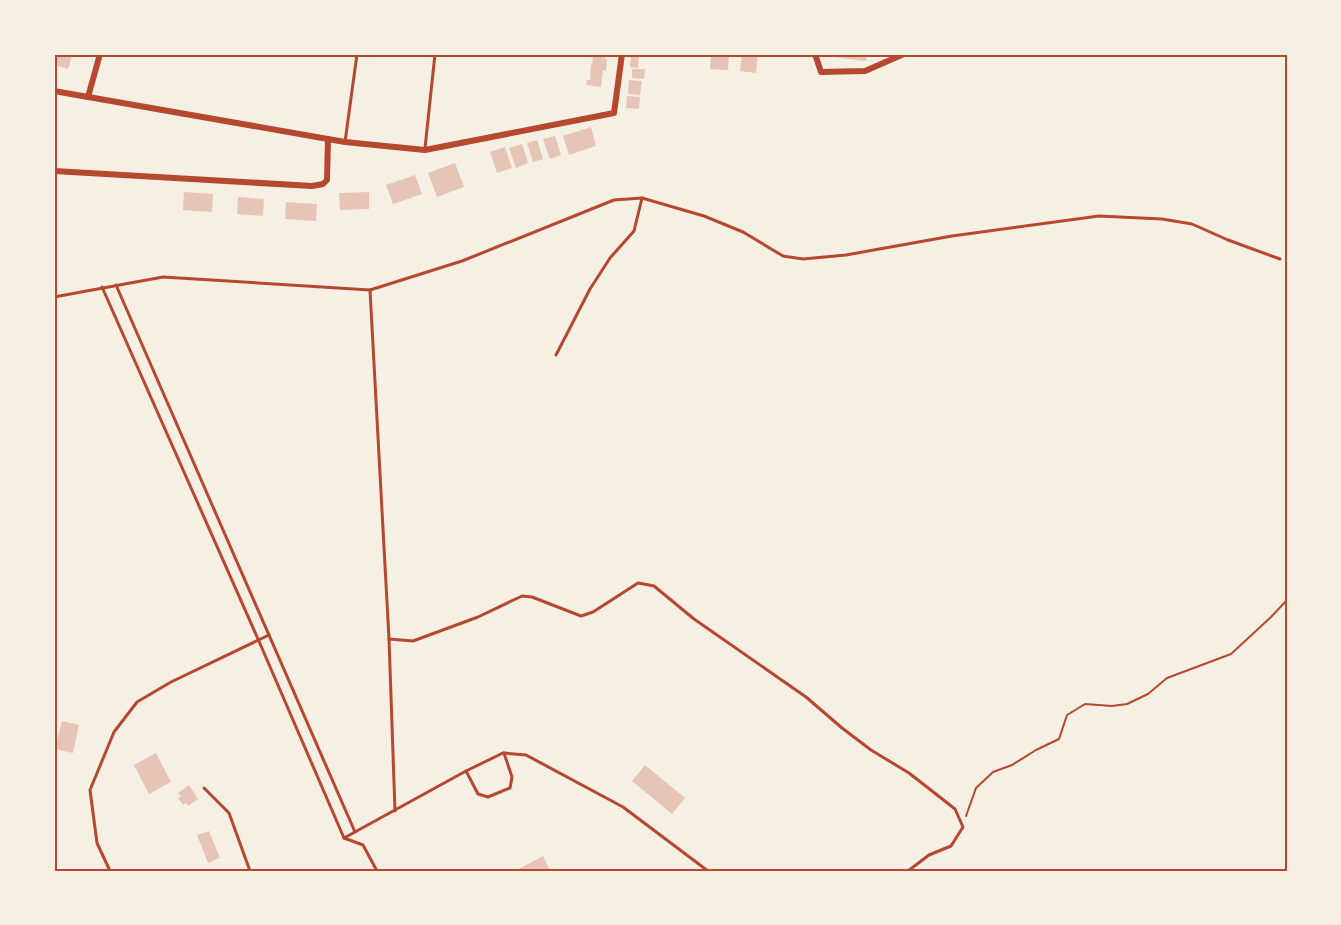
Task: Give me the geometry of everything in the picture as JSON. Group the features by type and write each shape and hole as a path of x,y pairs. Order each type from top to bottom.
{"street":[{"path":"88,97 100,54"},
{"path":"54,91 345,142 425,150 614,113 622,54"},
{"path":"815,54 820,72 865,71 904,54"},
{"path":"54,171 312,186 322,184 327,180 328,139"}],"lane":[{"path":"345,142 357,54"},
{"path":"425,150 435,54"},
{"path":"556,355 590,289 610,258 634,231 642,198"},
{"path":"54,297 163,277 370,290 462,261 615,200 642,198 704,216 744,232 783,256 803,259 846,255 952,236 1099,216 1162,219 1192,224 1280,259"},
{"path":"116,285 355,832"},
{"path":"102,287 344,838 363,845 377,871"},
{"path":"370,290 395,811"},
{"path":"388,639 413,641 478,617 522,596 532,597 581,616 592,612 638,583 654,586 694,619 806,697 871,750 909,773 955,809 963,827 951,846 928,855 908,871"},
{"path":"110,871 97,843 90,790 114,732 137,702 171,682 269,635"},
{"path":"344,838 503,753 526,755 623,807 708,871"},
{"path":"466,771 478,794 489,797 510,788 512,777 503,753"},
{"path":"204,788 229,813 250,871"}],"path":[{"path":"963,827 976,788 993,772 1012,765 1059,739 1067,715 1085,704 1127,705 1148,694 1167,678 1231,654 1287,600"}],"building":[{"path":"54,54 72,56 68,69 54,65"},
{"path":"592,54 606,54 606,71 603,70 601,87 586,85 587,80 590,80"},
{"path":"711,54 729,54 728,70 710,69"},
{"path":"742,54 758,54 756,73 740,71"},
{"path":"833,54 867,54 866,61 833,57"},
{"path":"631,57 639,57 638,68 630,67"},
{"path":"632,69 645,69 644,79 632,78"},
{"path":"629,80 642,81 640,95 628,94"},
{"path":"627,96 640,97 639,109 626,108"},
{"path":"591,127 596,146 569,155 563,136"},
{"path":"555,136 561,155 550,159 543,139"},
{"path":"537,140 543,159 533,162 527,143"},
{"path":"522,144 528,163 516,168 509,148"},
{"path":"505,147 512,168 497,173 490,152"},
{"path":"455,163 464,187 437,197 428,173"},
{"path":"415,175 422,194 393,204 386,185"},
{"path":"184,192 213,194 212,212 183,210"},
{"path":"369,192 369,209 340,210 339,193"},
{"path":"238,197 264,199 263,216 237,214"},
{"path":"286,202 317,204 316,221 285,219"},
{"path":"62,721 79,725 73,753 55,749"},
{"path":"156,753 171,782 149,794 134,765"},
{"path":"645,765 685,798 672,814 632,781"},
{"path":"189,785 198,799 188,806 186,803 183,805 178,798 181,797 178,793"},
{"path":"209,831 220,858 208,863 197,835"},
{"path":"543,856 550,871 515,871"}]}
